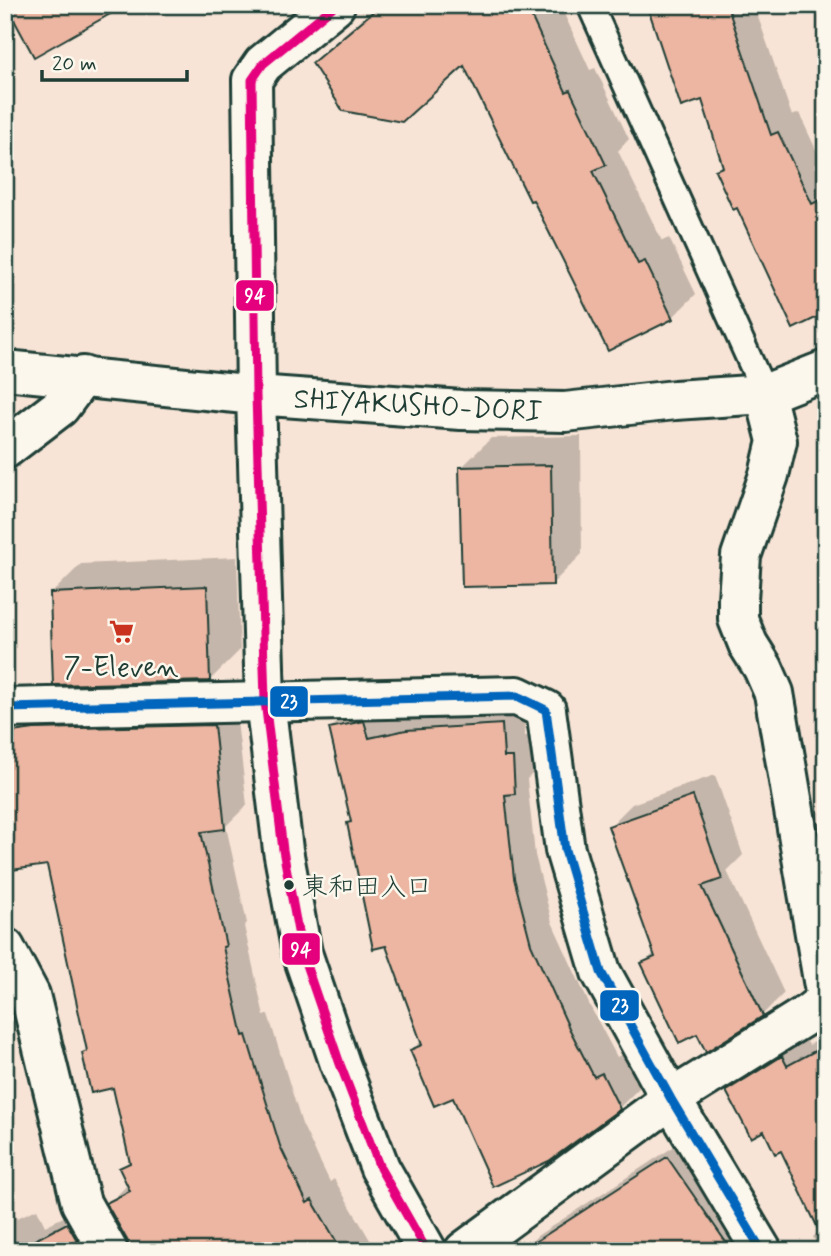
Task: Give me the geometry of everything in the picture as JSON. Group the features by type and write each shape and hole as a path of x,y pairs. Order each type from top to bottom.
{"street":[{"path":"335,5 263,64 252,80 256,395 265,701 283,850 302,953 340,1064 380,1168 426,1251"},
{"name":"SHIYAKUSHO-DORI","path":"5,370 256,395 461,410 565,412 765,394 826,370"},
{"path":"5,449 60,407 83,376"},
{"path":"464,1251 671,1099 808,1014 826,999 774,693 738,619 741,556 769,475 777,441 765,394"},
{"path":"5,708 517,696 546,710 565,850 601,972 671,1099 762,1251"},
{"path":"5,948 30,995 81,1203 108,1251"}],"lane":[{"path":"590,5 765,394"}],"building":[{"path":"6,5 126,5 34,57"},
{"path":"381,5 526,5 566,92 570,90 606,165 593,171 638,264 645,261 673,319 608,351 464,66 402,122 343,111 312,63"},
{"path":"647,5 727,5 771,135 778,132 812,204 826,197 826,313 793,329 737,208 733,210 715,170 723,167 702,100 681,107"},
{"path":"551,465 553,585 462,587 459,467"},
{"path":"207,586 210,681 53,685 50,593"},
{"path":"364,721 369,738 406,730 502,724 504,757 513,757 515,794 505,795 514,878 531,944 594,1077 602,1073 620,1109 549,1161 493,1187 453,1098 434,1106 410,1050 422,1045 386,946 373,949 347,823 351,822 329,728"},
{"path":"214,725 225,829 201,832 243,1036 246,1035 280,1146 307,1203 312,1200 342,1251 130,1251 127,1240 106,1203 130,1191 119,1168 130,1163 113,1088 91,1093 82,1053 87,1051 47,865 11,870 5,831 5,733 34,729"},
{"path":"693,796 722,879 702,886 763,1016 706,1052 697,1034 679,1043 641,963 655,957 608,826"},
{"path":"826,1045 826,1245 781,1151 775,1154 764,1131 751,1138 726,1091 782,1056 787,1066"},
{"path":"667,1157 732,1251 521,1251 651,1167"},
{"path":"67,1223 83,1251 14,1251"}],"transit line":[{"name":"94","path":"335,5 263,64 252,80 256,395 265,701 283,850 302,953 340,1064 380,1168 427,1251"},
{"name":"23","path":"5,708 517,696 546,710 565,850 601,972 671,1099 762,1251"}],"place":[{"name":"7-Eleven","path":"121,632"},
{"name":"東和田入口","path":"289,885"}]}
